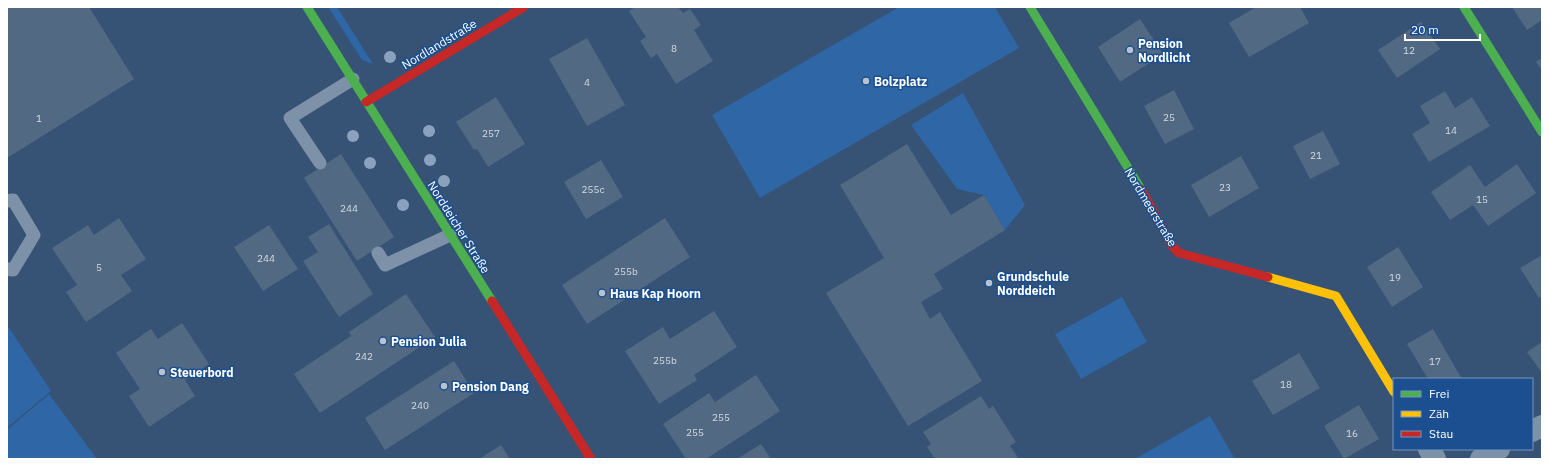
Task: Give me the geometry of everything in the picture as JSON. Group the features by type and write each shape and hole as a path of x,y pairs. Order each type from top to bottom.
{"street":[{"name":"Norddeicher Straße","path":"307,7 591,459"},
{"name":"Nordlandstraße","path":"366,102 524,7"},
{"name":"Nordmeerstraße","path":"1030,7 1135,179 1172,246 1179,253 1336,296 1393,390"},
{"path":"1464,7 1542,132"},
{"path":"1533,430 1542,426"},
{"path":"1430,450 1435,459"},
{"path":"1481,459 1498,450"}],"lane":[{"path":"320,163 290,118 352,79"},
{"path":"7,200 13,200 34,235 13,270 7,269"},
{"path":"378,253 385,265 450,235"}],"shaded area":[{"path":"328,7 337,7 373,64 362,60"},
{"name":"Bolzplatz","path":"899,7 995,7 1019,48 760,198 712,115"},
{"path":"963,93 1025,205 1005,230 984,195 957,189 911,125"},
{"path":"1122,297 1147,342 1081,379 1055,334"},
{"path":"7,325 51,391 7,428"},
{"path":"49,394 97,459 7,459 7,430"},
{"path":"1210,416 1235,459 1135,459"}],"building":[{"path":"7,7 89,7 134,79 7,158"},
{"path":"635,7 678,7 683,13 690,9 701,25 694,30 713,61 676,84 657,54 651,58 640,41 646,37 629,11"},
{"path":"1256,7 1300,7 1309,23 1249,57 1229,23"},
{"path":"1512,7 1542,7 1542,20 1527,30"},
{"name":"Pension Nordlicht","path":"1140,19 1163,54 1120,82 1098,47"},
{"path":"1421,22 1440,49 1397,78 1378,50"},
{"path":"587,38 625,105 587,126 549,59"},
{"path":"1542,58 1542,70 1536,62"},
{"path":"1174,90 1194,129 1165,144 1144,106"},
{"path":"1445,91 1455,108 1472,97 1490,126 1429,162 1412,134 1430,123 1420,106"},
{"path":"496,97 525,144 488,167 477,149 474,150 456,122"},
{"path":"1323,131 1340,164 1310,179 1293,146"},
{"path":"907,144 951,215 984,195 1005,230 934,274 943,289 921,302 930,319 940,312 982,381 908,426 826,293 884,258 840,185"},
{"path":"341,154 394,237 357,261 304,178"},
{"path":"1241,156 1259,188 1209,217 1191,185"},
{"path":"601,160 623,197 586,219 564,182"},
{"path":"1517,164 1536,193 1488,226 1473,205 1450,220 1431,192 1470,165 1485,187"},
{"path":"119,218 146,259 121,275 132,291 86,322 66,292 77,285 52,248 88,225 94,235"},
{"path":"665,218 690,257 587,324 562,285"},
{"path":"329,224 373,294 339,317 303,261 318,252 308,237"},
{"path":"269,225 298,269 263,291 234,247"},
{"path":"1398,247 1423,287 1392,307 1367,267"},
{"path":"1542,255 1542,296 1539,298 1520,268"},
{"path":"406,294 435,337 320,413 294,374 351,336 349,332"},
{"path":"714,311 737,347 694,375 697,380 659,404 625,351 663,327 670,339"},
{"name":"Steuerbord","path":"182,323 209,364 185,380 195,396 149,427 129,396 140,389 116,353 151,329 158,339"},
{"path":"1433,329 1461,378 1427,378 1407,344"},
{"path":"1542,342 1542,373 1527,352"},
{"path":"1299,353 1320,388 1273,415 1252,381"},
{"path":"454,361 474,393 385,450 365,418"},
{"path":"756,375 780,411 706,459 686,459 663,424 709,393 715,402"},
{"path":"981,396 989,409 993,406 1016,442 1010,446 1019,459 935,459 927,447 931,444 923,432"},
{"path":"1359,405 1379,439 1344,459 1324,426"},
{"path":"761,444 771,459 737,459"},
{"path":"501,445 510,459 479,459"}],"traffic: fast":[{"path":"307,7 492,301"},
{"path":"1030,7 1141,189"},
{"path":"1464,7 1542,132"}],"traffic: slow":[{"path":"1268,277 1336,296 1393,390"}],"traffic: jam":[{"path":"366,102 524,7"},
{"path":"1141,189 1172,246 1179,253 1268,277"},
{"path":"492,301 591,459"}],"place":[{"name":"Pension Nordlicht","path":"1130,50"},
{"name":"Bolzplatz","path":"866,81"},
{"name":"Grundschule Norddeich","path":"989,283"},
{"name":"Haus Kap Hoorn","path":"602,293"},
{"name":"Pension Julia","path":"383,341"},
{"name":"Steuerbord","path":"162,372"},
{"name":"Pension Dang","path":"444,386"}]}
